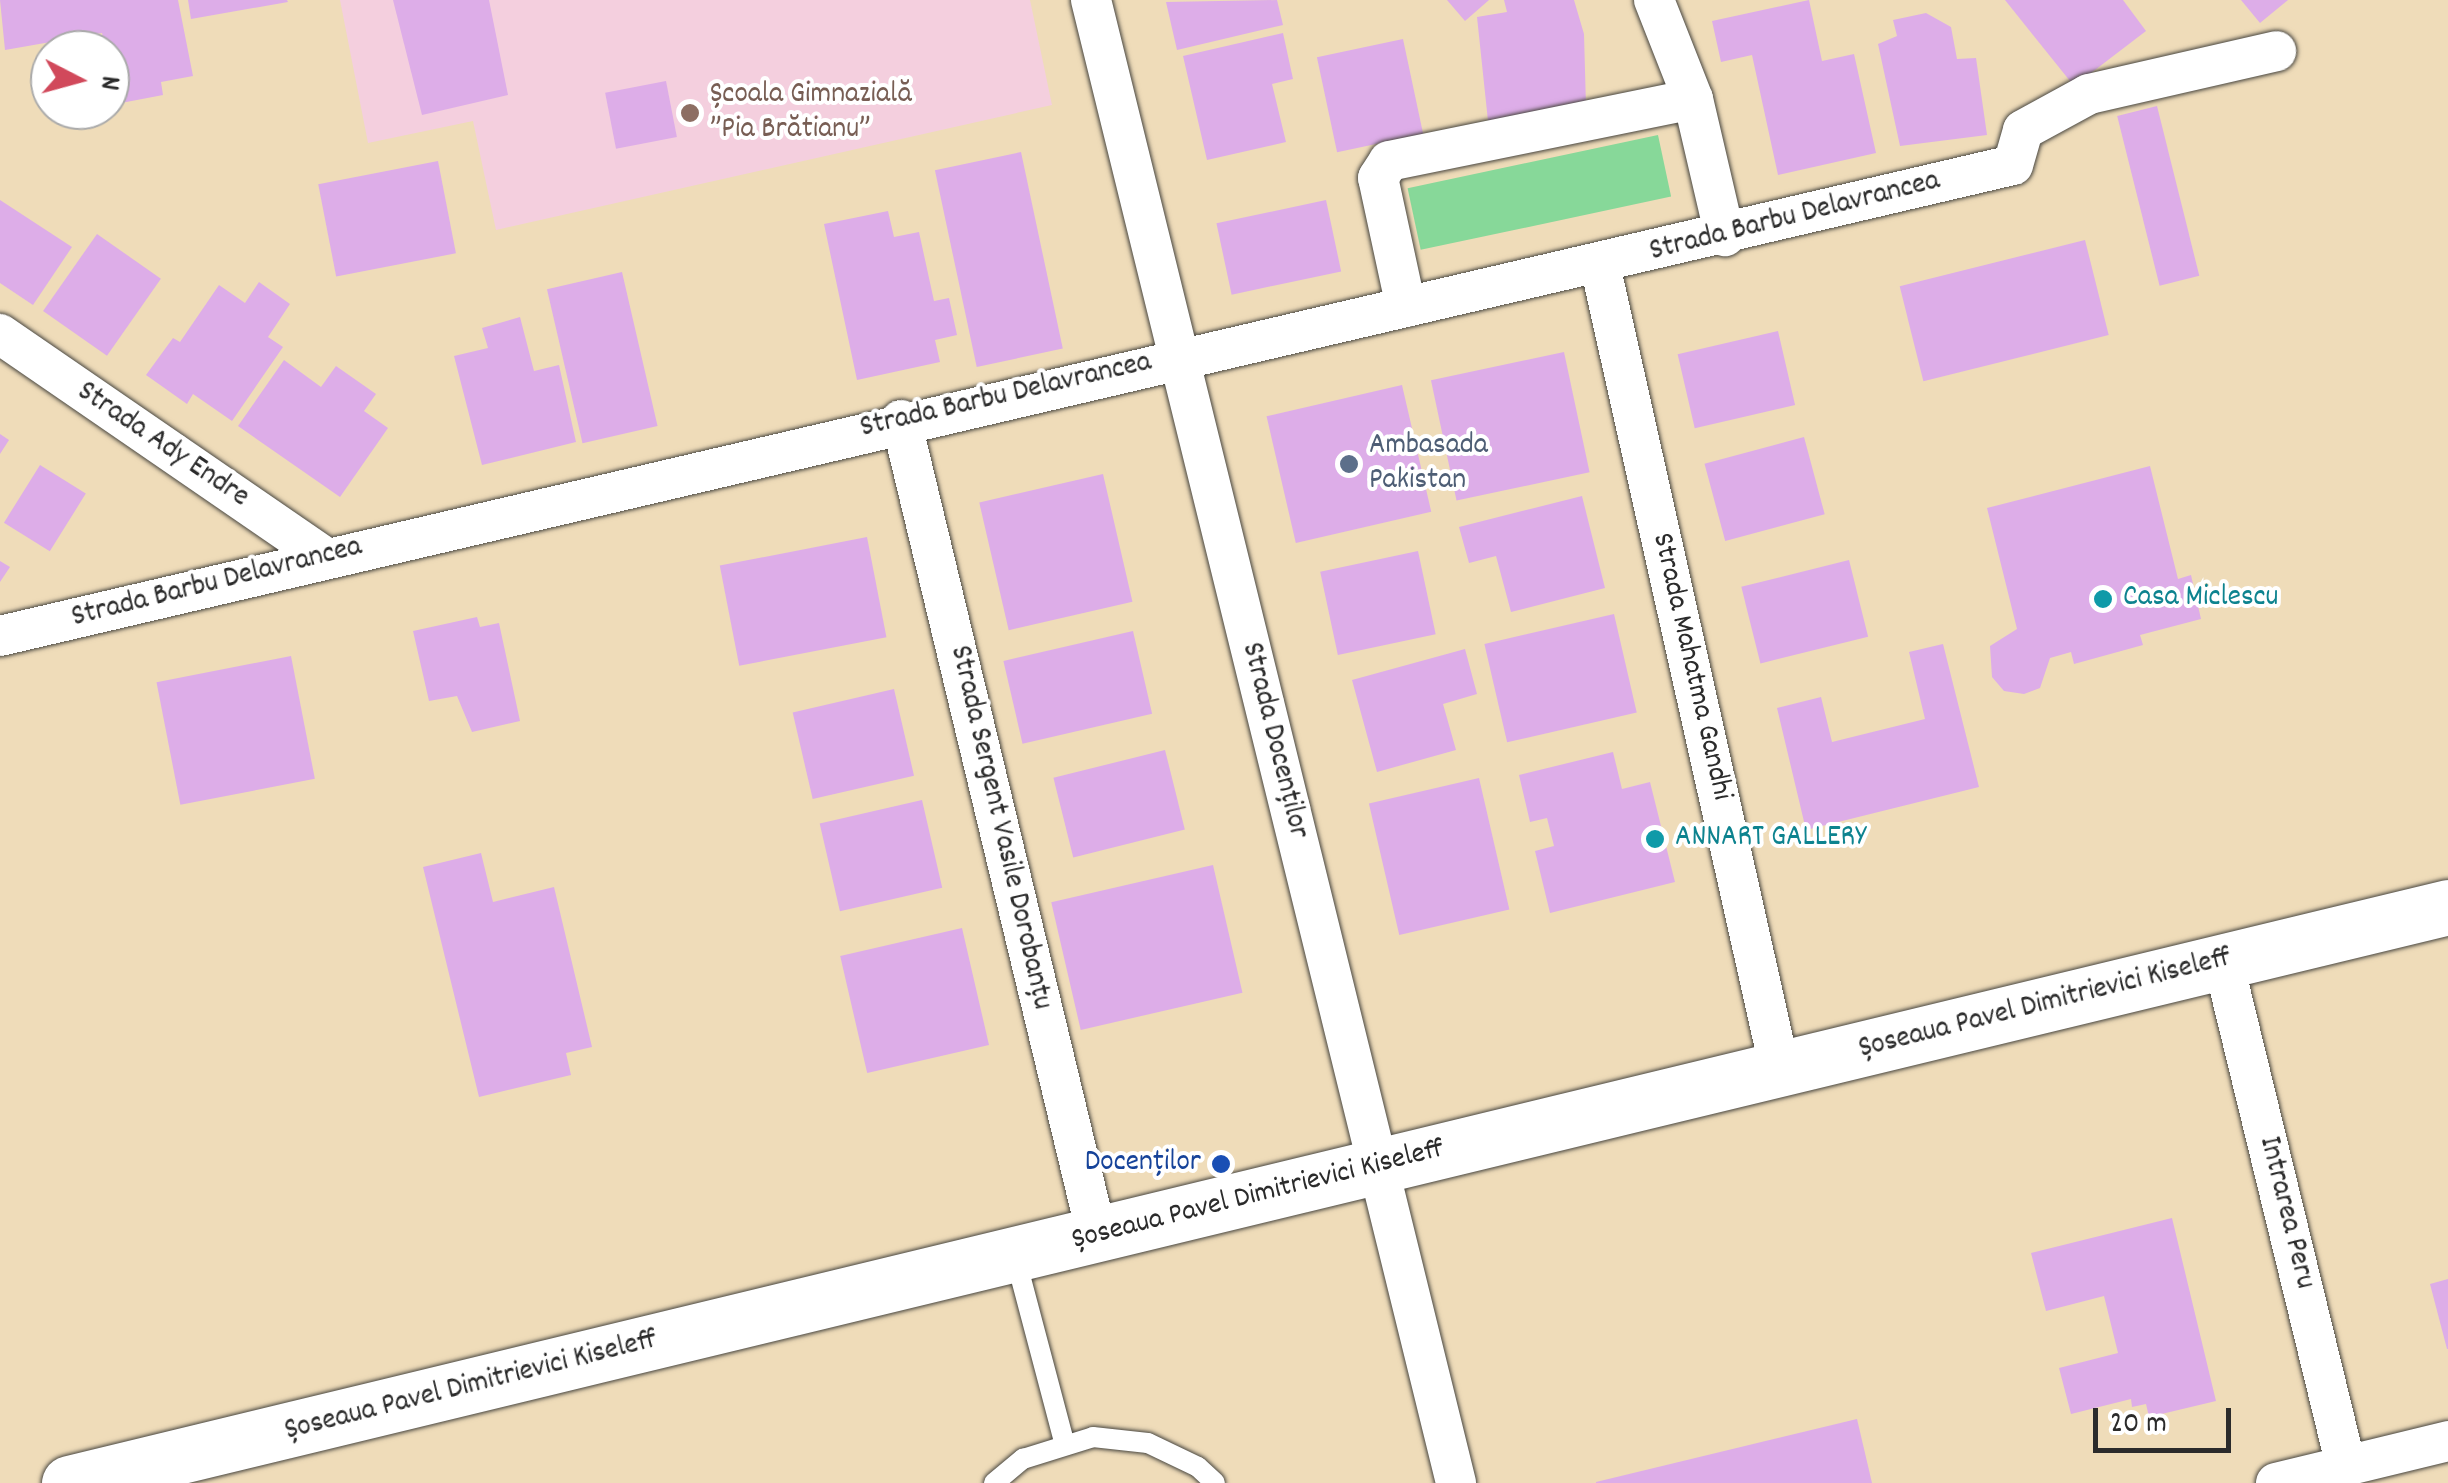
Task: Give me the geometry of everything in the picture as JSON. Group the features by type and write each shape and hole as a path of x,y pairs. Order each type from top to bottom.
{"main road":[{"name":"Șoseaua Pavel Dimitrievici Kiseleff","path":"69,1483 2448,907"}],"street":[{"name":"Strada Docenților","path":"1091,0 1456,1483"},
{"path":"1654,0 1693,99 1725,236"},
{"name":"Strada Barbu Delavrancea","path":"0,636 901,420 1600,265 2013,165 2023,130 2089,94 2276,51"},
{"path":"1406,307 1378,178 1389,162 1693,99"},
{"name":"Strada Mahatma Gandhi","path":"1600,265 1780,1070"},
{"name":"Strada Ady Endre","path":"0,334 325,557"},
{"name":"Strada Sergent Vasile Dorobanțu","path":"901,420 1097,1236"},
{"name":"Intrarea Peru","path":"2223,961 2346,1466"},
{"path":"2276,1483 2448,1441"}],"lane":[{"path":"1014,1256 1064,1442"},
{"path":"994,1483 1023,1460 1064,1442 1093,1437 1148,1443 1198,1467 1215,1483"}],"shaded area":[{"name":"Școala Gimnazială ”Pia Brătianu”","path":"340,0 1030,0 1052,105 496,230 473,121 368,143"}],"green space":[{"path":"1658,135 1671,197 1421,250 1408,188"}],"building":[{"path":"0,0 178,0 193,76 161,82 163,95 130,101 130,30 30,30 30,46 5,50"},
{"path":"188,0 287,0 288,2 191,19"},
{"path":"393,0 489,0 508,95 422,115"},
{"path":"1277,0 1283,25 1177,50 1166,2"},
{"path":"1447,0 1489,0 1465,21"},
{"path":"1504,0 1574,0 1584,34 1586,106 1488,121 1477,17 1507,12"},
{"path":"1809,0 1822,61 1854,54 1876,153 1778,175 1752,55 1721,62 1712,21"},
{"path":"2005,0 2123,0 2146,31 2074,86"},
{"path":"2241,0 2288,0 2260,23"},
{"path":"1926,13 1951,27 1957,59 1976,58 1987,135 1900,146 1878,44 1897,36 1893,20"},
{"path":"1283,33 1293,79 1272,84 1286,142 1207,160 1183,56"},
{"path":"1403,39 1423,134 1337,152 1317,57"},
{"path":"666,81 677,137 616,149 605,93"},
{"path":"2157,106 2199,276 2160,286 2117,116"},
{"path":"1021,152 1063,349 977,367 935,170"},
{"path":"438,161 456,253 336,277 318,184"},
{"path":"0,200 72,247 33,305 0,283"},
{"path":"1326,200 1341,271 1232,295 1216,223"},
{"path":"888,211 894,237 919,232 934,301 949,298 957,335 935,340 940,362 857,380 824,224"},
{"path":"97,234 161,279 107,356 43,311"},
{"path":"2085,240 2109,335 1923,381 1900,286"},
{"path":"622,272 658,426 583,443 547,289"},
{"path":"259,282 290,304 268,337 283,347 232,421 193,394 187,404 146,375 173,338 180,342 219,285 245,303"},
{"path":"520,317 534,371 559,365 576,442 482,465 454,356 488,348 482,328"},
{"path":"1778,331 1795,405 1695,428 1678,354"},
{"path":"1564,352 1590,472 1457,501 1431,380"},
{"path":"284,360 321,387 336,366 376,394 364,411 388,428 340,497 238,426"},
{"name":"Ambasada Pakistan","path":"1402,385 1431,512 1296,543 1267,416"},
{"path":"0,434 9,440 0,454"},
{"path":"1804,437 1825,514 1725,541 1705,464"},
{"path":"40,465 86,494 50,551 4,523"},
{"name":"Casa Miclescu","path":"2150,466 2178,579 2191,575 2201,619 2140,635 2143,645 2074,664 2071,652 2050,658 2040,688 2024,694 2004,691 1992,677 1990,646 2017,629 1987,508"},
{"path":"1103,474 1132,602 1009,630 979,503"},
{"path":"1582,496 1605,588 1511,612 1496,556 1469,563 1459,527"},
{"path":"867,537 886,637 739,666 720,566"},
{"path":"1418,551 1436,634 1338,655 1320,572"},
{"path":"1849,560 1868,637 1760,664 1741,587"},
{"path":"0,561 10,567 0,582"},
{"path":"1614,614 1637,712 1507,742 1484,644"},
{"path":"477,617 480,627 499,623 520,721 472,732 457,696 429,701 413,631"},
{"path":"1133,631 1152,714 1023,744 1003,661"},
{"path":"1943,644 1979,787 1806,830 1777,708 1821,697 1832,742 1925,719 1909,652"},
{"path":"1465,649 1477,694 1443,704 1456,750 1377,772 1352,680"},
{"path":"291,656 315,779 180,805 157,682"},
{"path":"894,689 914,776 813,799 793,712"},
{"path":"1165,750 1185,830 1073,857 1053,778"},
{"path":"1613,752 1622,789 1650,782 1675,882 1550,913 1535,851 1554,846 1547,818 1530,822 1519,775"},
{"path":"1479,778 1509,910 1399,935 1369,803"},
{"path":"922,800 942,888 840,911 820,824"},
{"path":"481,853 493,902 554,887 592,1047 566,1053 571,1075 479,1097 423,867"},
{"path":"1213,865 1242,993 1081,1030 1051,902"},
{"path":"962,928 989,1045 867,1073 840,956"},
{"path":"2172,1218 2216,1401 2149,1417 2146,1404 2132,1407 2131,1399 2071,1414 2059,1368 2118,1353 2104,1296 2046,1311 2031,1253"},
{"path":"2448,1279 2448,1349 2447,1349 2430,1284"},
{"path":"1857,1419 1872,1483 1596,1483 1596,1482"}],"place":[{"name":"Școala Gimnazială ”Pia Brătianu”","path":"690,113"},
{"name":"Ambasada Pakistan","path":"1349,464"},
{"name":"Casa Miclescu","path":"2103,599"},
{"name":"ANNART GALLERY","path":"1655,839"},
{"name":"Docenților","path":"1221,1164"}]}
